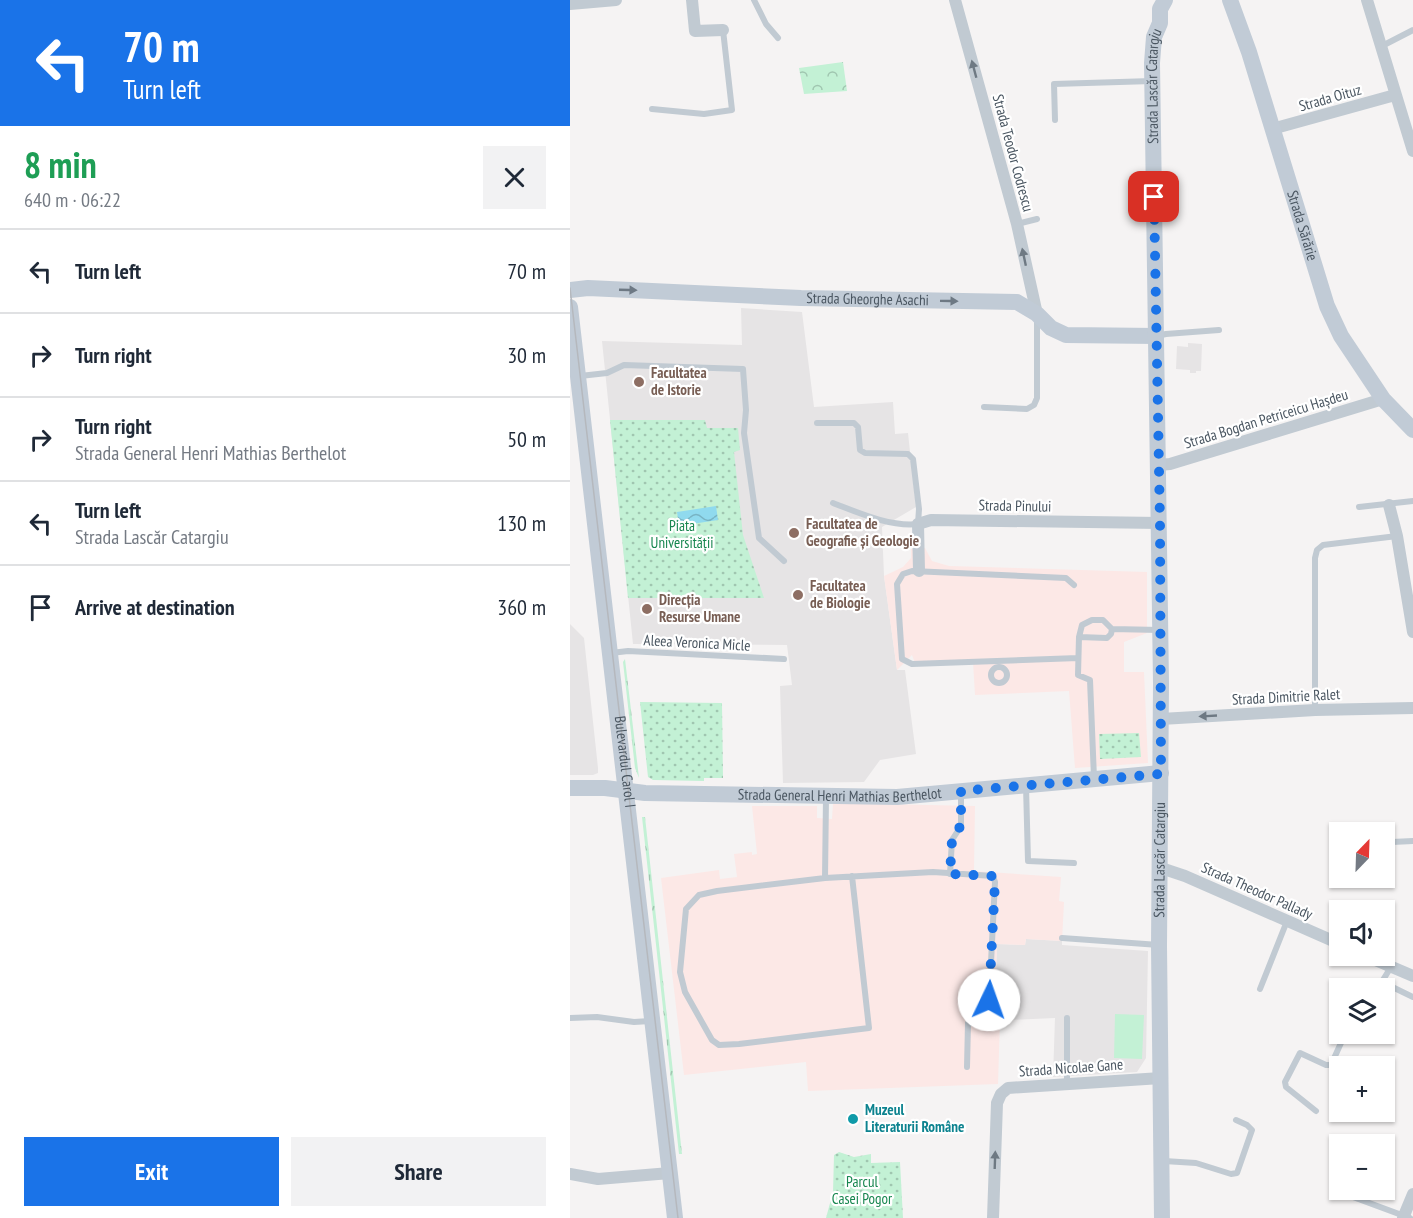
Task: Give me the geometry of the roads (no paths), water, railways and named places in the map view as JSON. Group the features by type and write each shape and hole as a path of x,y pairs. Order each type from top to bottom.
{"street":[{"path":"570,4 616,0"},
{"path":"692,0 695,31 723,30"},
{"name":"Strada Teodor Codrescu","path":"955,0 1017,224 1037,314"},
{"name":"Strada Lascăr Catargiu","path":"1162,1218 1161,630 1152,81 1154,37 1160,23 1160,9 1165,0"},
{"name":"Strada Sărărie","path":"1230,0 1249,52 1327,306 1341,336 1383,399 1413,430"},
{"path":"1368,0 1413,151"},
{"name":"Strada Oituz","path":"1272,129 1395,95"},
{"name":"Strada Gheorghe Asachi","path":"570,290 588,288 801,298 1017,302 1037,314 1051,328 1066,335 1156,336"},
{"name":"Bulevardul Carol I","path":"570,307 675,1218"},
{"name":"Strada Bogdan Petriceicu Hașdeu","path":"1159,465 1170,464 1383,399"},
{"path":"1389,505 1397,536 1413,632"},
{"name":"Strada Pinului","path":"918,524 931,520 963,519 1160,524"},
{"path":"918,524 919,571"},
{"name":"Strada Dimitrie Ralet","path":"1161,719 1315,710 1413,708"},
{"name":"Strada General Henri Mathias Berthelot","path":"570,788 605,788 645,793 897,797 1094,778 1161,774"},
{"name":"Strada Theodor Pallady","path":"1161,868 1185,876 1329,939"},
{"path":"1391,966 1413,976"},
{"name":"Strada Nicolae Gane","path":"993,1218 997,1103 1001,1094 1008,1088 1161,1078"},
{"path":"570,1174 598,1179 670,1173"},
{"path":"1406,1217 1413,1194"}],"lane":[{"path":"754,0 766,24 778,38"},
{"path":"652,109 704,114 732,110 723,30"},
{"path":"1381,47 1413,30"},
{"path":"1055,120 1054,84 1152,81"},
{"path":"1017,224 1037,219"},
{"path":"984,407 1027,409 1034,405 1037,398 1037,314"},
{"path":"1156,336 1219,330"},
{"path":"578,376 608,373 624,365 743,369 746,410 744,433 759,538 784,561"},
{"path":"816,423 854,423 858,427 860,450 865,453 908,454 913,459 919,510 918,524 905,525 867,516 833,503"},
{"path":"1359,507 1413,501"},
{"path":"1315,710 1315,558 1317,550 1323,544 1397,536"},
{"path":"1074,585 1066,578 919,571 903,574 897,584 902,659 912,664 1001,664 1078,658"},
{"path":"1094,778 1090,680 1078,675 1079,637 1082,625 1092,620 1103,620 1112,629 1161,630"},
{"path":"1079,637 1107,638 1112,629"},
{"name":"Aleea Veronica Micle","path":"610,653 628,651 784,659"},
{"path":"1026,785 1029,861 1074,863"},
{"path":"950,874 952,840 961,825 961,791"},
{"path":"825,878 826,795"},
{"path":"1395,842 1413,841"},
{"path":"852,876 868,1029 719,1045 712,1040 685,992 680,972 686,909 699,895 852,876 907,873 993,876 995,882 988,1023 968,1023 967,1066"},
{"path":"1260,989 1287,921"},
{"path":"1062,938 1160,945"},
{"path":"1384,978 1391,966"},
{"path":"1395,988 1413,997"},
{"path":"570,1018 597,1017 634,1022 652,1021"},
{"path":"1067,1018 1067,1083"},
{"path":"1316,1111 1286,1087 1285,1082 1300,1053 1326,1065 1331,1065 1340,1044"},
{"path":"1161,1161 1196,1163 1231,1174 1237,1173 1252,1130 1236,1120"},
{"path":"1361,1200 1406,1217"}],"water":[{"path":"716,506 718,520 679,526 677,512"}],"tram line":[{"path":"570,288 678,1218"}],"place":[{"name":"Facultatea de Istorie","path":"639,382"},
{"name":"Facultatea de Geografie și Geologie","path":"794,533"},
{"name":"Facultatea de Biologie","path":"798,595"},
{"name":"Direcția Resurse Umane","path":"647,609"},
{"name":"Muzeul Literaturii Române","path":"853,1119"}],"park label":[{"name":"Piata Universității","path":"682,534"},
{"name":"Parcul Casei Pogor","path":"862,1190"}]}
